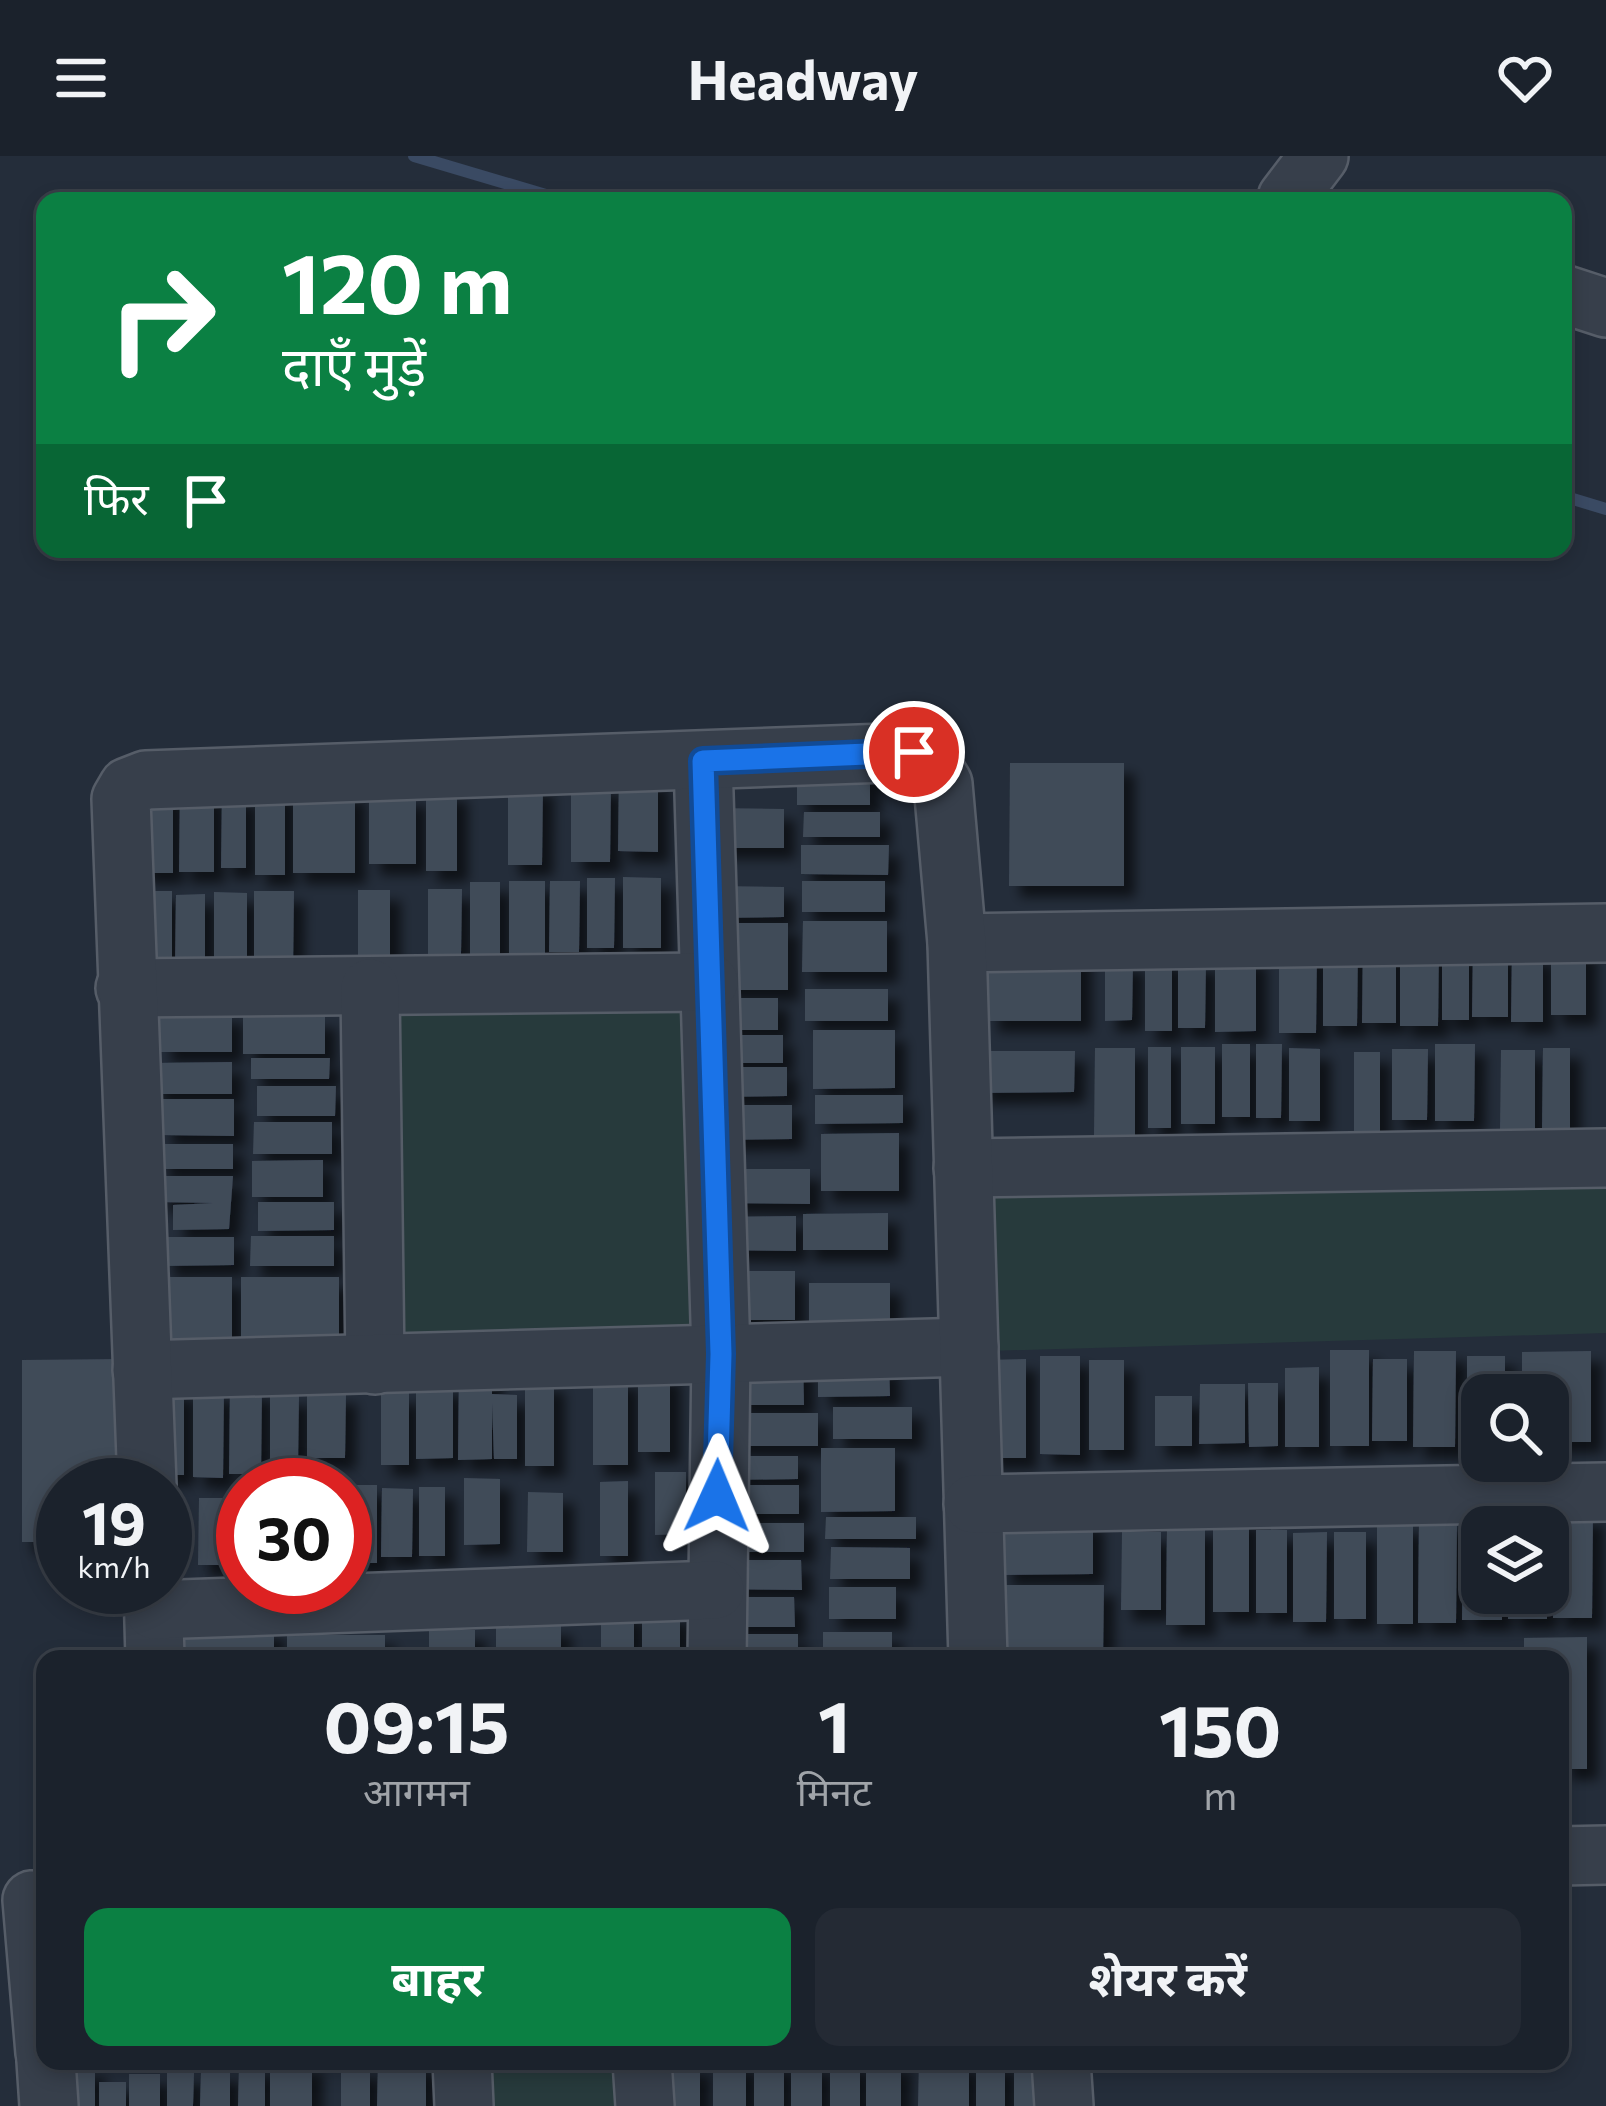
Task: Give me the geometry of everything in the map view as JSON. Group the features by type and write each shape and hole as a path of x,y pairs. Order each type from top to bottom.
{"street":[{"path":"1292,192 1319,156"},
{"path":"1572,297 1606,308"},
{"path":"147,1458 125,988 122,800 134,784 914,752 930,763 943,784 957,943 978,1650"},
{"path":"703,761 721,1354 717,1650"},
{"path":"957,943 1606,933"},
{"path":"125,988 709,982"},
{"path":"370,988 375,1365"},
{"path":"964,1168 1606,1158"},
{"path":"142,1370 969,1347"},
{"path":"974,1504 1606,1492"},
{"path":"154,1619 715,1590"},
{"path":"1569,1856 1606,1855"},
{"path":"26,1901 36,1983"},
{"path":"46,2070 49,2106"},
{"path":"462,2070 464,2106"},
{"path":"643,2070 645,2106"},
{"path":"1062,2070 1064,2106"}],"shaded area":[{"path":"688,995 695,1335 395,1343 387,1003"},
{"path":"1606,1168 1606,1333 987,1351 983,1186"},
{"path":"479,2070 625,2070 627,2106 481,2106"}],"building":[{"path":"1010,763 1124,763 1124,886 1009,886"},
{"path":"797,767 870,767 870,805 797,805"},
{"path":"619,776 658,776 658,852 618,851"},
{"path":"543,784 542,865 508,865 508,785"},
{"path":"571,784 611,784 610,862 571,862"},
{"path":"137,789 173,789 173,873 137,873"},
{"path":"255,789 285,789 285,875 255,875"},
{"path":"180,790 214,790 214,872 179,872"},
{"path":"293,790 355,790 355,873 293,873"},
{"path":"426,790 457,790 457,871 426,871"},
{"path":"222,794 246,794 246,868 221,868"},
{"path":"369,795 416,795 416,864 369,864"},
{"path":"712,808 784,809 784,848 712,848"},
{"path":"804,812 880,812 880,837 803,837"},
{"path":"801,845 889,845 888,875 801,874"},
{"path":"623,877 661,878 661,948 623,948"},
{"path":"587,878 615,878 614,948 587,948"},
{"path":"509,881 545,881 545,960 509,961"},
{"path":"550,881 580,881 579,952 549,952"},
{"path":"802,881 885,881 885,912 802,912"},
{"path":"470,882 500,882 500,961 470,961"},
{"path":"716,886 784,887 784,917 716,918"},
{"path":"428,889 462,889 461,954 428,954"},
{"path":"358,890 390,890 390,963 358,964"},
{"path":"131,891 172,891 172,970 131,970"},
{"path":"254,891 294,891 293,969 254,969"},
{"path":"214,892 247,893 247,969 214,969"},
{"path":"205,894 205,966 175,966 176,895"},
{"path":"803,921 887,921 887,972 802,972"},
{"path":"714,923 788,923 788,990 714,990"},
{"path":"1363,942 1396,943 1396,1023 1362,1023"},
{"path":"1323,944 1358,944 1357,1026 1323,1026"},
{"path":"1400,945 1439,945 1438,1026 1400,1026"},
{"path":"1551,946 1586,946 1586,1015 1551,1015"},
{"path":"1442,948 1469,948 1469,1020 1442,1020"},
{"path":"1081,949 1081,1021 987,1021 986,950"},
{"path":"1317,949 1316,1033 1279,1033 1279,950"},
{"path":"1473,949 1508,949 1508,1017 1472,1017"},
{"path":"1512,952 1543,953 1543,1022 1511,1022"},
{"path":"1215,954 1256,955 1256,1031 1215,1032"},
{"path":"1145,957 1172,957 1172,1031 1145,1031"},
{"path":"1105,960 1133,961 1132,1020 1105,1021"},
{"path":"1178,961 1206,961 1205,1028 1178,1028"},
{"path":"805,989 888,989 888,1021 805,1021"},
{"path":"713,998 778,998 778,1030 713,1030"},
{"path":"160,1012 232,1012 232,1052 160,1052"},
{"path":"243,1017 325,1017 325,1054 243,1054"},
{"path":"813,1030 895,1030 895,1088 813,1089"},
{"path":"716,1035 783,1035 783,1063 715,1063"},
{"path":"1222,1044 1250,1044 1250,1117 1222,1117"},
{"path":"1256,1044 1282,1044 1281,1118 1256,1118"},
{"path":"1435,1044 1475,1044 1474,1121 1435,1121"},
{"path":"1148,1047 1171,1047 1171,1128 1148,1128"},
{"path":"1181,1047 1215,1047 1215,1124 1181,1124"},
{"path":"1095,1048 1135,1048 1135,1136 1094,1136"},
{"path":"1289,1048 1320,1049 1320,1121 1289,1121"},
{"path":"1543,1048 1570,1048 1570,1130 1542,1130"},
{"path":"1392,1049 1428,1049 1427,1120 1392,1120"},
{"path":"1501,1050 1535,1050 1535,1130 1500,1130"},
{"path":"978,1051 1075,1051 1074,1092 977,1093"},
{"path":"1354,1052 1380,1052 1380,1135 1354,1134"},
{"path":"251,1058 330,1058 329,1079 251,1079"},
{"path":"232,1062 232,1094 151,1094 152,1063"},
{"path":"717,1067 787,1067 787,1096 717,1097"},
{"path":"257,1086 336,1086 335,1116 257,1116"},
{"path":"815,1095 903,1095 903,1123 815,1124"},
{"path":"161,1099 234,1099 234,1136 161,1135"},
{"path":"720,1105 792,1105 792,1139 720,1140"},
{"path":"254,1122 332,1122 332,1154 253,1154"},
{"path":"899,1133 899,1191 821,1191 821,1134"},
{"path":"158,1144 233,1144 233,1169 158,1169"},
{"path":"323,1160 323,1197 252,1197 252,1161"},
{"path":"724,1169 810,1169 810,1204 724,1203"},
{"path":"158,1176 233,1176 229,1229 173,1230 173,1205 213,1203 158,1202"},
{"path":"258,1202 334,1202 334,1230 258,1231"},
{"path":"888,1213 888,1250 803,1250 803,1214"},
{"path":"796,1216 796,1251 722,1250 722,1217"},
{"path":"251,1236 334,1236 334,1266 250,1266"},
{"path":"163,1237 234,1237 234,1265 163,1266"},
{"path":"724,1271 795,1271 795,1320 724,1320"},
{"path":"144,1277 232,1277 232,1343 144,1343"},
{"path":"241,1277 339,1277 339,1341 241,1341"},
{"path":"809,1283 890,1283 890,1323 809,1323"},
{"path":"1330,1350 1369,1350 1369,1446 1330,1446"},
{"path":"1414,1351 1456,1351 1455,1447 1413,1447"},
{"path":"1591,1351 1591,1442 1569,1442 1569,1374 1522,1374 1522,1352"},
{"path":"1040,1356 1080,1356 1080,1455 1040,1454"},
{"path":"1467,1356 1505,1356 1505,1374 1467,1374"},
{"path":"123,1359 123,1458 36,1458 36,1542 22,1542 22,1360"},
{"path":"733,1359 803,1359 804,1405 732,1405"},
{"path":"1026,1359 1026,1458 985,1458 985,1360"},
{"path":"1373,1359 1407,1359 1407,1441 1372,1441"},
{"path":"1089,1360 1124,1360 1124,1450 1089,1450"},
{"path":"818,1363 889,1363 890,1396 818,1397"},
{"path":"1319,1367 1319,1447 1285,1447 1285,1368"},
{"path":"638,1371 670,1371 670,1452 638,1452"},
{"path":"459,1373 492,1373 492,1394 517,1395 517,1459 494,1459 492,1403 492,1459 458,1460"},
{"path":"593,1377 628,1377 628,1465 593,1465"},
{"path":"525,1380 554,1381 554,1466 525,1466"},
{"path":"1248,1383 1278,1383 1278,1446 1249,1447"},
{"path":"1200,1384 1245,1384 1245,1443 1199,1444"},
{"path":"416,1385 453,1385 453,1458 416,1459"},
{"path":"158,1388 184,1388 184,1458 157,1458"},
{"path":"230,1389 262,1389 261,1458 229,1458"},
{"path":"193,1390 224,1390 223,1458 216,1458 216,1478 193,1477"},
{"path":"307,1393 346,1393 345,1458 307,1458"},
{"path":"381,1393 409,1393 409,1465 381,1465"},
{"path":"270,1395 299,1395 298,1458 270,1458"},
{"path":"1155,1396 1192,1396 1192,1446 1155,1446"},
{"path":"833,1407 912,1407 912,1439 833,1439"},
{"path":"724,1413 818,1413 818,1446 724,1446"},
{"path":"821,1448 895,1448 895,1511 821,1512"},
{"path":"728,1456 798,1456 798,1479 728,1480"},
{"path":"655,1472 686,1472 686,1534 655,1535"},
{"path":"464,1478 500,1479 500,1544 464,1545"},
{"path":"628,1481 628,1556 600,1556 600,1482"},
{"path":"372,1485 377,1485 377,1563 372,1563"},
{"path":"728,1485 799,1485 799,1514 727,1514"},
{"path":"419,1487 445,1487 445,1556 419,1556"},
{"path":"382,1488 413,1489 412,1557 381,1557"},
{"path":"528,1492 563,1493 563,1552 527,1552"},
{"path":"199,1498 216,1498 216,1565 198,1565"},
{"path":"1569,1514 1593,1514 1592,1618 1553,1618 1553,1614 1569,1614"},
{"path":"1213,1516 1249,1516 1249,1612 1213,1612"},
{"path":"826,1517 916,1517 916,1539 825,1539"},
{"path":"1093,1518 1093,1574 1001,1575 1002,1519"},
{"path":"1419,1522 1457,1522 1456,1623 1418,1623"},
{"path":"731,1523 804,1523 804,1552 731,1552"},
{"path":"1377,1523 1413,1523 1413,1624 1377,1624"},
{"path":"1167,1526 1205,1526 1205,1625 1166,1625"},
{"path":"1256,1530 1287,1530 1287,1613 1256,1613"},
{"path":"1122,1532 1161,1532 1161,1610 1121,1610"},
{"path":"1327,1532 1326,1622 1293,1622 1293,1533"},
{"path":"1334,1532 1366,1532 1366,1619 1334,1619"},
{"path":"831,1547 910,1548 910,1579 830,1579"},
{"path":"723,1560 801,1560 802,1590 722,1589"},
{"path":"1002,1585 1104,1585 1103,1650 1001,1650"},
{"path":"829,1587 896,1587 896,1619 829,1619"},
{"path":"720,1597 794,1597 795,1627 719,1627"},
{"path":"601,1610 634,1610 634,1650 601,1650"},
{"path":"642,1611 680,1611 680,1650 642,1650"},
{"path":"1462,1614 1502,1614 1502,1620 1462,1620"},
{"path":"1508,1614 1547,1614 1547,1619 1508,1619"},
{"path":"496,1625 561,1625 561,1650 496,1650"},
{"path":"168,1628 274,1628 274,1650 168,1650"},
{"path":"429,1630 475,1630 475,1650 429,1650"},
{"path":"823,1632 892,1632 892,1650 823,1650"},
{"path":"721,1634 798,1634 798,1650 721,1650"},
{"path":"287,1635 385,1635 385,1650 287,1650"},
{"path":"1587,1637 1587,1769 1569,1769 1569,1650 1524,1650 1524,1638"},
{"path":"56,2070 95,2070 95,2106 56,2106"},
{"path":"239,2070 265,2070 265,2106 238,2106"},
{"path":"270,2070 312,2070 312,2106 270,2106"},
{"path":"341,2070 370,2070 370,2106 341,2106"},
{"path":"378,2070 426,2070 426,2106 377,2106"},
{"path":"664,2070 700,2070 700,2106 663,2106"},
{"path":"713,2070 746,2070 746,2106 713,2106"},
{"path":"754,2070 784,2070 784,2106 754,2106"},
{"path":"791,2070 822,2070 822,2106 791,2106"},
{"path":"830,2070 860,2070 860,2106 830,2106"},
{"path":"866,2070 901,2070 901,2106 866,2106"},
{"path":"919,2070 969,2070 969,2106 918,2106"},
{"path":"976,2070 1005,2070 1005,2106 976,2106"},
{"path":"1014,2070 1049,2070 1048,2106 1014,2106"},
{"path":"201,2071 230,2071 230,2106 200,2106"},
{"path":"167,2073 194,2073 193,2106 167,2106"},
{"path":"129,2074 160,2074 160,2106 129,2106"},
{"path":"99,2082 126,2082 126,2106 99,2106"}],"waterway":[{"path":"414,156 536,192"},
{"path":"1572,499 1606,509"}],"route":[{"path":"717,1496 721,1354 703,761 914,752"}]}
